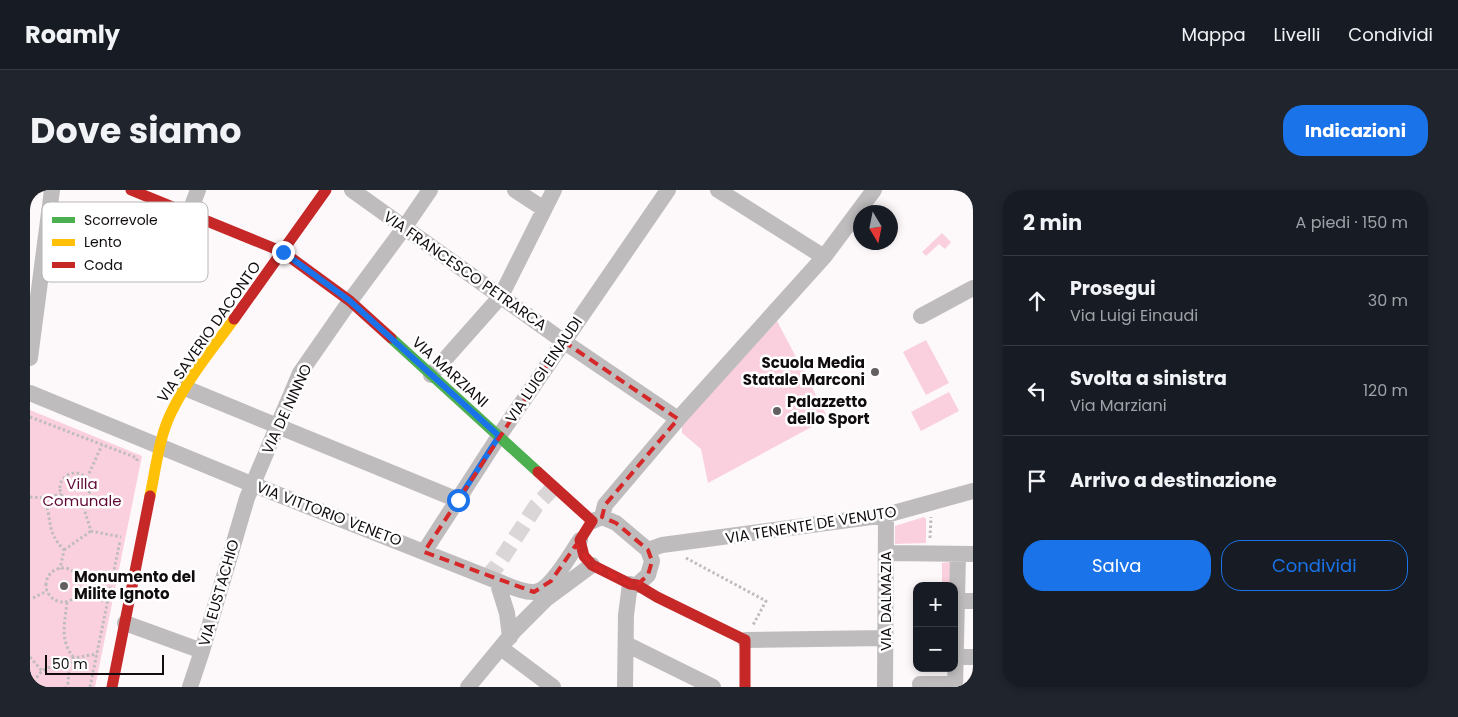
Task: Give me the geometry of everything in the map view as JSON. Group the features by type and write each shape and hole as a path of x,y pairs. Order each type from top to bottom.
{"street":[{"name":"VIA MARZIANI","path":"131,190 160,202"},
{"path":"194,202 198,190"},
{"name":"VIA SAVERIO DACONTO","path":"112,687 160,447 171,412 185,388 326,190"},
{"name":"VIA FRANCESCO PETRARCA","path":"352,190 563,341 678,419"},
{"name":"VIA DE NINNO","path":"250,492 300,373 430,190"},
{"path":"515,190 544,209"},
{"path":"431,375 501,296 554,190"},
{"name":"VIA LUIGI EINAUDI","path":"424,552 563,341 668,190"},
{"path":"718,190 824,257"},
{"path":"874,190 824,257 678,419 605,505 597,519 580,540 584,556 592,565 745,640 885,638"},
{"name":"VIA MARZIANI","path":"208,222 283,252 350,301 499,436 597,519"},
{"path":"30,358 35,278 42,242"},
{"path":"920,316 973,288"},
{"path":"185,388 458,500"},
{"name":"VIA VITTORIO VENETO","path":"30,393 160,447 250,492 424,552 526,591 534,592 542,589 551,581 580,540"},
{"name":"VIA TENENTE DE VENUTO","path":"655,548 886,516 973,491"},
{"name":"VIA EUSTACHIO","path":"190,687 250,492"},
{"name":"VIA DALMAZIA","path":"885,687 886,516"},
{"path":"597,519 616,523 655,548 648,574 633,584 626,615 625,687"},
{"path":"886,553 966,554 965,601 958,645"},
{"path":"468,687 546,599 592,565"},
{"path":"497,581 507,613 506,642 553,687"},
{"path":"125,623 202,651"},
{"path":"745,640 745,687"},
{"path":"626,644 713,687"},
{"path":"958,657 973,657"},
{"path":"920,684 955,686 955,672"}],"path":[{"path":"30,417 137,458 135,467"},
{"path":"87,478 102,445"},
{"path":"69,474 79,474 87,478 90,492 89,496 82,502 74,504 63,498 60,485 62,480 69,474"},
{"path":"30,497 44,498 61,494"},
{"path":"44,498 48,507 50,530 56,542 64,550"},
{"path":"82,502 90,530"},
{"path":"930,554 931,503"},
{"path":"90,687 123,528"},
{"path":"60,569 64,550 90,530"},
{"path":"90,530 121,537"},
{"path":"655,548 766,600 745,640"},
{"path":"67,602 56,601 47,591 46,583 48,578 60,569 66,569 75,574 79,585 77,593 67,602 64,633 65,643 74,658"},
{"path":"32,598 47,591"},
{"path":"77,593 84,598 108,600"},
{"path":"66,668 74,658 97,654"},
{"path":"30,657 42,671"},
{"path":"33,687 36,678 42,671 55,665 63,665 66,668 69,675 66,687"}],"highlighted area":[{"path":"563,341 678,419 605,505 602,517 616,523 648,550 652,561 648,575 637,585 630,584 592,565 576,545 551,581 534,592 424,552"}],"green space":[{"path":"942,233 951,242 945,249 939,244 926,256 922,252"},
{"path":"777,321 828,418 708,483 701,449 682,433 682,423"},
{"path":"926,340 949,383 926,395 903,352"},
{"path":"949,392 959,411 921,431 911,412"},
{"name":"Villa Comunale","path":"30,410 142,456 95,687 30,687"},
{"path":"924,517 926,519 926,543 895,544 895,526"},
{"path":"950,562 950,582 942,582 942,563"}],"tunnel":[{"path":"487,577 497,566 536,506 555,486"}],"traffic: fast":[{"path":"391,338 538,472"}],"traffic: slow":[{"path":"150,496 161,441 172,411 193,375 234,319"}],"traffic: jam":[{"path":"131,190 160,202"},
{"path":"234,319 326,190"},
{"path":"208,221 283,252 350,301 391,338"},
{"path":"538,472 592,521 580,540 584,556 592,565 630,584 637,585 657,597 745,640 745,687"},
{"path":"112,687 150,496"}],"place":[{"name":"Scuola Media Statale Marconi","path":"875,372"},
{"name":"Palazzetto dello Sport","path":"777,411"},
{"name":"Monumento del Milite Ignoto","path":"64,586"}],"route":[{"path":"283,252 350,301 499,436 458,500"}]}
